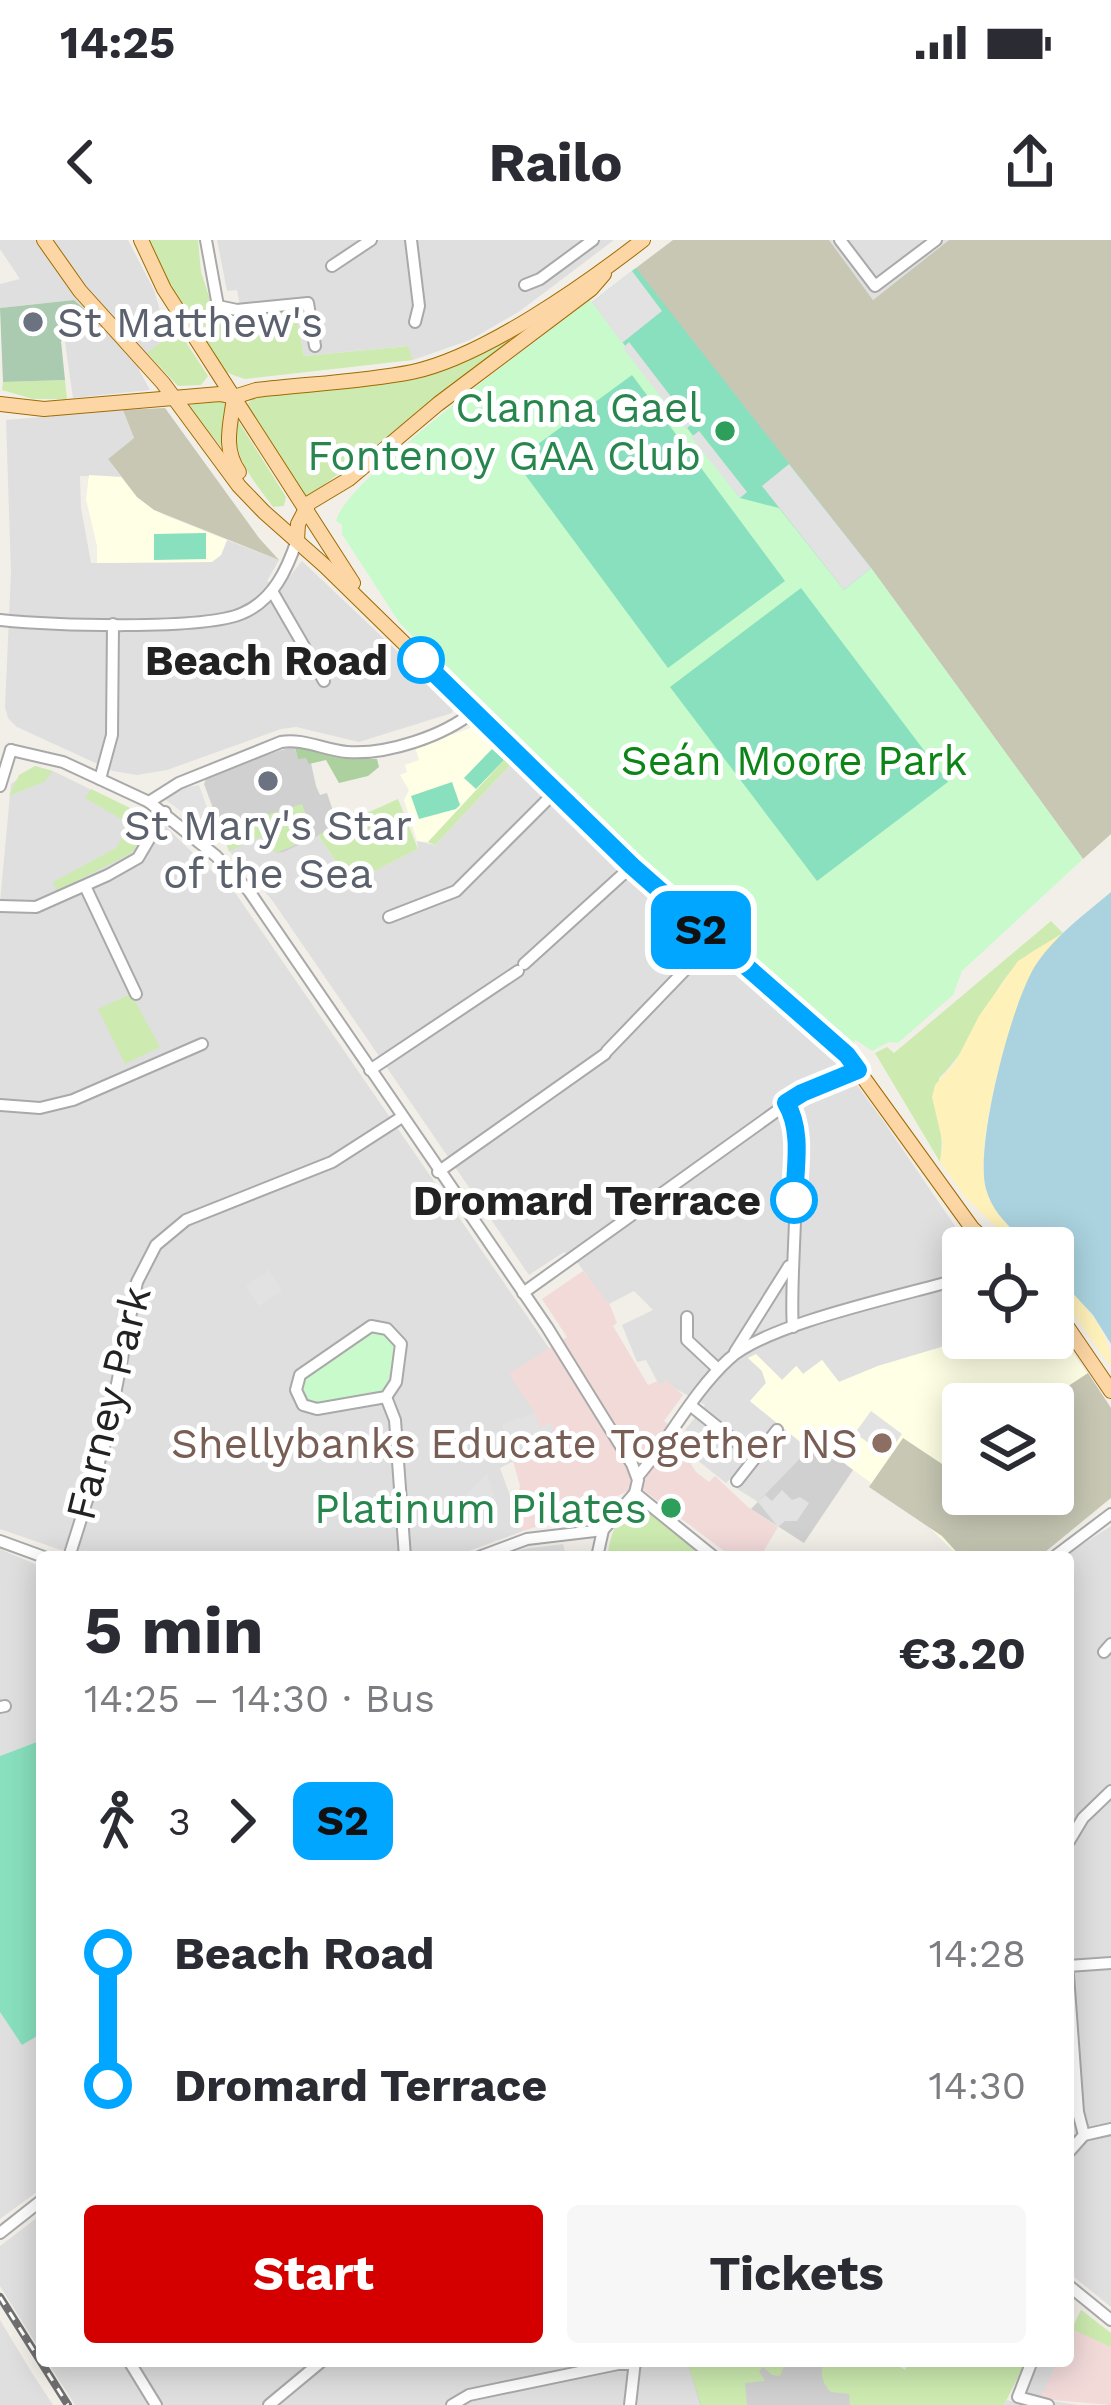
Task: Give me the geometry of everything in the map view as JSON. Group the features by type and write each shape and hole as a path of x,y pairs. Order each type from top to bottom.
{"main road":[{"path":"44,240 238,486 632,866 836,1045 971,1227"},
{"path":"141,240 164,289 339,564 393,634"},
{"path":"0,404 44,409 220,394 234,397 256,389 415,371 486,342 644,240"},
{"path":"297,540 305,509 591,289 614,262"},
{"path":"234,397 227,432 232,462 264,512"},
{"path":"1074,1337 1111,1391"}],"street":[{"path":"206,240 218,305 237,310 308,303 315,346"},
{"path":"332,266 371,240"},
{"path":"411,240 419,306 415,322"},
{"path":"526,285 593,240"},
{"path":"840,240 874,286 936,240"},
{"path":"0,620 227,619 247,612 272,591 287,569 297,540"},
{"path":"272,591 324,681"},
{"path":"100,779 112,735 113,623"},
{"path":"149,802 178,783 280,742 292,740 347,752 382,750 459,724 474,711"},
{"path":"0,786 5,746 42,754 165,812 249,891 523,1293 638,1476"},
{"path":"388,917 456,891 556,791"},
{"path":"0,906 36,907 138,857 165,812"},
{"path":"370,1070 521,967 632,866"},
{"path":"85,886 136,994"},
{"path":"438,1172 606,1052 713,941"},
{"path":"0,1105 40,1108 73,1100 202,1044"},
{"path":"523,1293 786,1103 858,1070"},
{"path":"786,1103 796,1136 791,1262 794,1328"},
{"name":"Farney Park","path":"71,1551 106,1440 137,1282 154,1248 186,1220 332,1162 402,1117"},
{"path":"734,1354 791,1262"},
{"path":"598,1551 603,1530 634,1493 638,1476 734,1354 748,1344 794,1328 942,1284"},
{"path":"687,1317 687,1340 718,1369"},
{"path":"378,1326 397,1336 401,1344 396,1382 386,1397 312,1409 300,1401 296,1382 355,1335 378,1326"},
{"path":"386,1397 395,1420 405,1551"},
{"path":"690,1405 755,1457"},
{"path":"736,1481 777,1430"},
{"path":"634,1493 706,1551"},
{"path":"1062,1551 1111,1514"},
{"path":"495,1551 527,1539 603,1530"},
{"path":"0,1541 36,1554"},
{"path":"1074,1833 1111,1791"},
{"path":"1074,1966 1111,1964"},
{"path":"1074,2057 1084,2135"},
{"path":"1074,2146 1084,2135 1111,2129"},
{"path":"0,2233 36,2205"},
{"path":"1074,2291 1111,2320"},
{"path":"133,2367 156,2405"},
{"path":"269,2405 301,2367"},
{"path":"452,2405 469,2395 604,2367"},
{"path":"630,2405 634,2367"},
{"path":"1030,2367 1018,2397 1048,2405"}],"shaded area":[{"path":"0,240 128,240 154,290 164,325 164,340 148,353 139,370 150,390 73,398 64,335 88,312 74,300 0,308 0,284 20,279 0,249"},
{"path":"217,240 614,240 520,311 470,340 413,360 407,346 304,356 296,315 243,320 237,290 227,291"},
{"path":"673,240 829,240 873,300 949,240 1111,240 1111,834 1083,859 871,568 632,271"},
{"path":"829,240 949,240 873,300"},
{"path":"632,271 662,311 622,343 592,302"},
{"path":"74,300 89,313 61,341 65,380 3,382 0,308"},
{"path":"629,342 692,424 686,429 623,348"},
{"path":"165,408 279,560 154,510 137,497 108,459 134,438 123,410"},
{"path":"123,410 134,438 108,459 121,477 80,476 91,563 211,562 221,555 227,540 279,560 267,581 280,588 302,561 453,704 452,713 359,742 296,727 281,729 167,770 137,775 113,771 17,727 5,707 11,572 6,420"},
{"path":"699,431 747,492 740,498 691,437"},
{"path":"789,464 871,568 844,590 762,486"},
{"path":"89,475 121,477 137,497 164,515 227,540 221,555 212,562 97,563 86,499"},
{"path":"474,727 506,758 428,842 417,841 404,800 409,790 400,775 407,772 405,765 419,760 415,747"},
{"path":"294,746 298,758 311,763 316,786 320,795 327,793 338,826 284,852 276,853 263,836 229,851 204,784 208,774"},
{"path":"512,763 698,942 838,1061 838,1068 857,1085 956,1227 942,1227 942,1347 839,1382 822,1360 803,1374 797,1366 782,1380 756,1355 749,1358 766,1383 750,1401 809,1449 758,1502 697,1460 707,1446 685,1430 705,1405 669,1385 660,1387 646,1360 637,1362 622,1325 653,1310 634,1291 607,1305 578,1263 564,1252 529,1275 272,900 229,851 263,836 284,852 318,835 351,883 418,849 417,841 435,845"},
{"path":"35,766 55,772 165,826 236,894 549,1348 535,1413 503,1425 512,1462 500,1468 523,1531 469,1551 90,1551 61,1550 0,1529 0,902 11,784"},
{"path":"199,785 212,822 202,826 163,798 167,791"},
{"path":"269,1270 282,1291 259,1306 246,1286"},
{"path":"583,1271 610,1305 617,1323 613,1326 648,1385 658,1381 660,1387 666,1380 683,1395 664,1421 702,1449 691,1464 696,1472 709,1482 715,1476 778,1527 764,1551 724,1551 638,1486 586,1511 523,1531 514,1508 520,1486 503,1424 535,1413 509,1374 567,1337 542,1299"},
{"path":"786,1294 787,1321 760,1331 752,1327 776,1295"},
{"name":"Shellybanks Educate Together NS","path":"942,1347 942,1359 1074,1359 1074,1354 1111,1409 1111,1498 1046,1551 953,1551 925,1523 836,1457 809,1449 750,1401 766,1383 762,1371 748,1358 756,1354 782,1380 796,1366 803,1374 822,1360 839,1382"},
{"path":"1088,1373 1111,1408 1111,1498 1046,1551 956,1551 942,1536 869,1487 903,1438 942,1464 942,1515 1074,1515 1073,1383"},
{"path":"871,1411 902,1434 892,1448 884,1442 878,1450 855,1433"},
{"path":"535,1413 540,1428 551,1423 557,1444 512,1462 503,1424"},
{"path":"809,1449 836,1457 853,1470 804,1543 751,1509"},
{"path":"487,1473 498,1509 462,1522 452,1509"},
{"path":"782,1490 792,1500 800,1497 809,1503 797,1521 785,1521 778,1527 758,1502 765,1495 772,1501"},
{"path":"1111,1526 1111,2307 1074,2277 1072,1551"},
{"path":"563,1544 565,1551 516,1551"},
{"path":"0,1549 36,1564 36,1742 0,1756"},
{"path":"0,2012 22,2044 36,2036 36,2192 0,2219"},
{"path":"36,2219 36,2343 0,2286 0,2246"},
{"path":"1081,2310 1111,2333 1111,2405 1040,2399 1055,2367 1074,2367 1074,2326"},
{"path":"0,2320 32,2373 53,2405 0,2405"},
{"path":"51,2367 689,2367 700,2405 75,2405"},
{"path":"689,2367 888,2367 906,2405 700,2405"},
{"path":"1037,2367 1055,2367 1041,2399 1078,2405 1004,2405 1007,2400 1021,2404"}],"green space":[{"path":"149,240 198,240 201,272 215,315 243,320 296,315 304,356 408,346 413,360 245,379 231,374 200,340"},
{"name":"Clanna Gael Fontenoy GAA Club","path":"636,268 871,568 844,590 779,508 740,498 592,302"},
{"name":"Seán Moore Park","path":"590,300 740,498 779,507 844,589 871,568 1083,859 962,971 953,995 898,1043 889,1042 872,1051 856,1040 853,1043 744,956 678,895 399,622 336,521 348,501 409,442"},
{"path":"164,325 180,325 178,330 208,376 201,385 178,386 147,353 164,340"},
{"path":"530,326 306,499 247,404 256,396 399,379"},
{"path":"632,375 785,581 668,668 515,461"},
{"path":"65,380 67,399 33,399 2,390 3,382"},
{"path":"226,401 229,405 221,447 188,405"},
{"path":"237,419 286,497 284,506 273,507 245,466 237,445"},
{"path":"206,533 206,559 154,560 154,534"},
{"path":"801,588 948,782 817,881 670,687"},
{"path":"295,748 377,759 379,767 368,776 339,783 326,760 309,764 306,758 298,759"},
{"path":"492,749 504,760 476,789 464,778"},
{"path":"506,758 512,763 435,845 428,842"},
{"path":"35,766 53,771 44,782 9,796 19,775"},
{"path":"452,782 460,805 419,819 411,796"},
{"path":"91,789 153,819 132,853 57,891 53,882 116,848 130,824 85,798"},
{"path":"398,799 418,849 351,883 318,835"},
{"path":"302,804 314,837 276,853 263,836 229,851 221,829"},
{"path":"1051,921 1063,933 1015,966 961,1053 939,1078 940,1162 875,1053 887,1047 894,1053"},
{"path":"131,994 160,1047 125,1064 98,1009"},
{"path":"371,1331 386,1333 396,1351 385,1390 312,1404 301,1387 303,1380"},
{"path":"645,1505 698,1551 608,1551 617,1524"},
{"path":"36,1742 36,2037 22,2045 0,2012 0,1756"},
{"path":"1081,2310 1111,2333 1111,2347 1074,2330"},
{"path":"689,2367 763,2367 759,2371 765,2381 745,2383 747,2405 701,2405"},
{"path":"763,2367 784,2367 780,2376"},
{"path":"824,2367 1023,2367 1004,2405 850,2405 849,2394 831,2392"}],"sand":[{"path":"1063,933 1039,960 1024,990 996,1078 983,1168 989,1198 1010,1227 996,1227 964,1196 940,1162 943,1144 932,1097 935,1085 955,1063 979,1016 1018,961"},
{"path":"1074,1294 1100,1327 1111,1367 1074,1315"}],"water":[{"path":"1111,892 1111,1344 1074,1295 1074,1227 1011,1227 989,1198 984,1169 990,1109 1017,1008 1037,963 1071,925"}],"railway":[{"path":"0,2297 36,2354"},
{"path":"44,2367 68,2405"}],"bus line":[{"name":"S2","path":"421,660 632,866 847,1055 858,1070 786,1103 796,1136 794,1200"}],"place":[{"name":"St Matthew's","path":"33,322"},
{"name":"Clanna Gael Fontenoy GAA Club","path":"725,431"},
{"name":"Beach Road","path":"421,660"},
{"name":"St Mary's Star of the Sea","path":"268,781"},
{"name":"Dromard Terrace","path":"794,1200"},
{"name":"Shellybanks Educate Together NS","path":"882,1443"},
{"name":"Platinum Pilates","path":"671,1508"}]}
